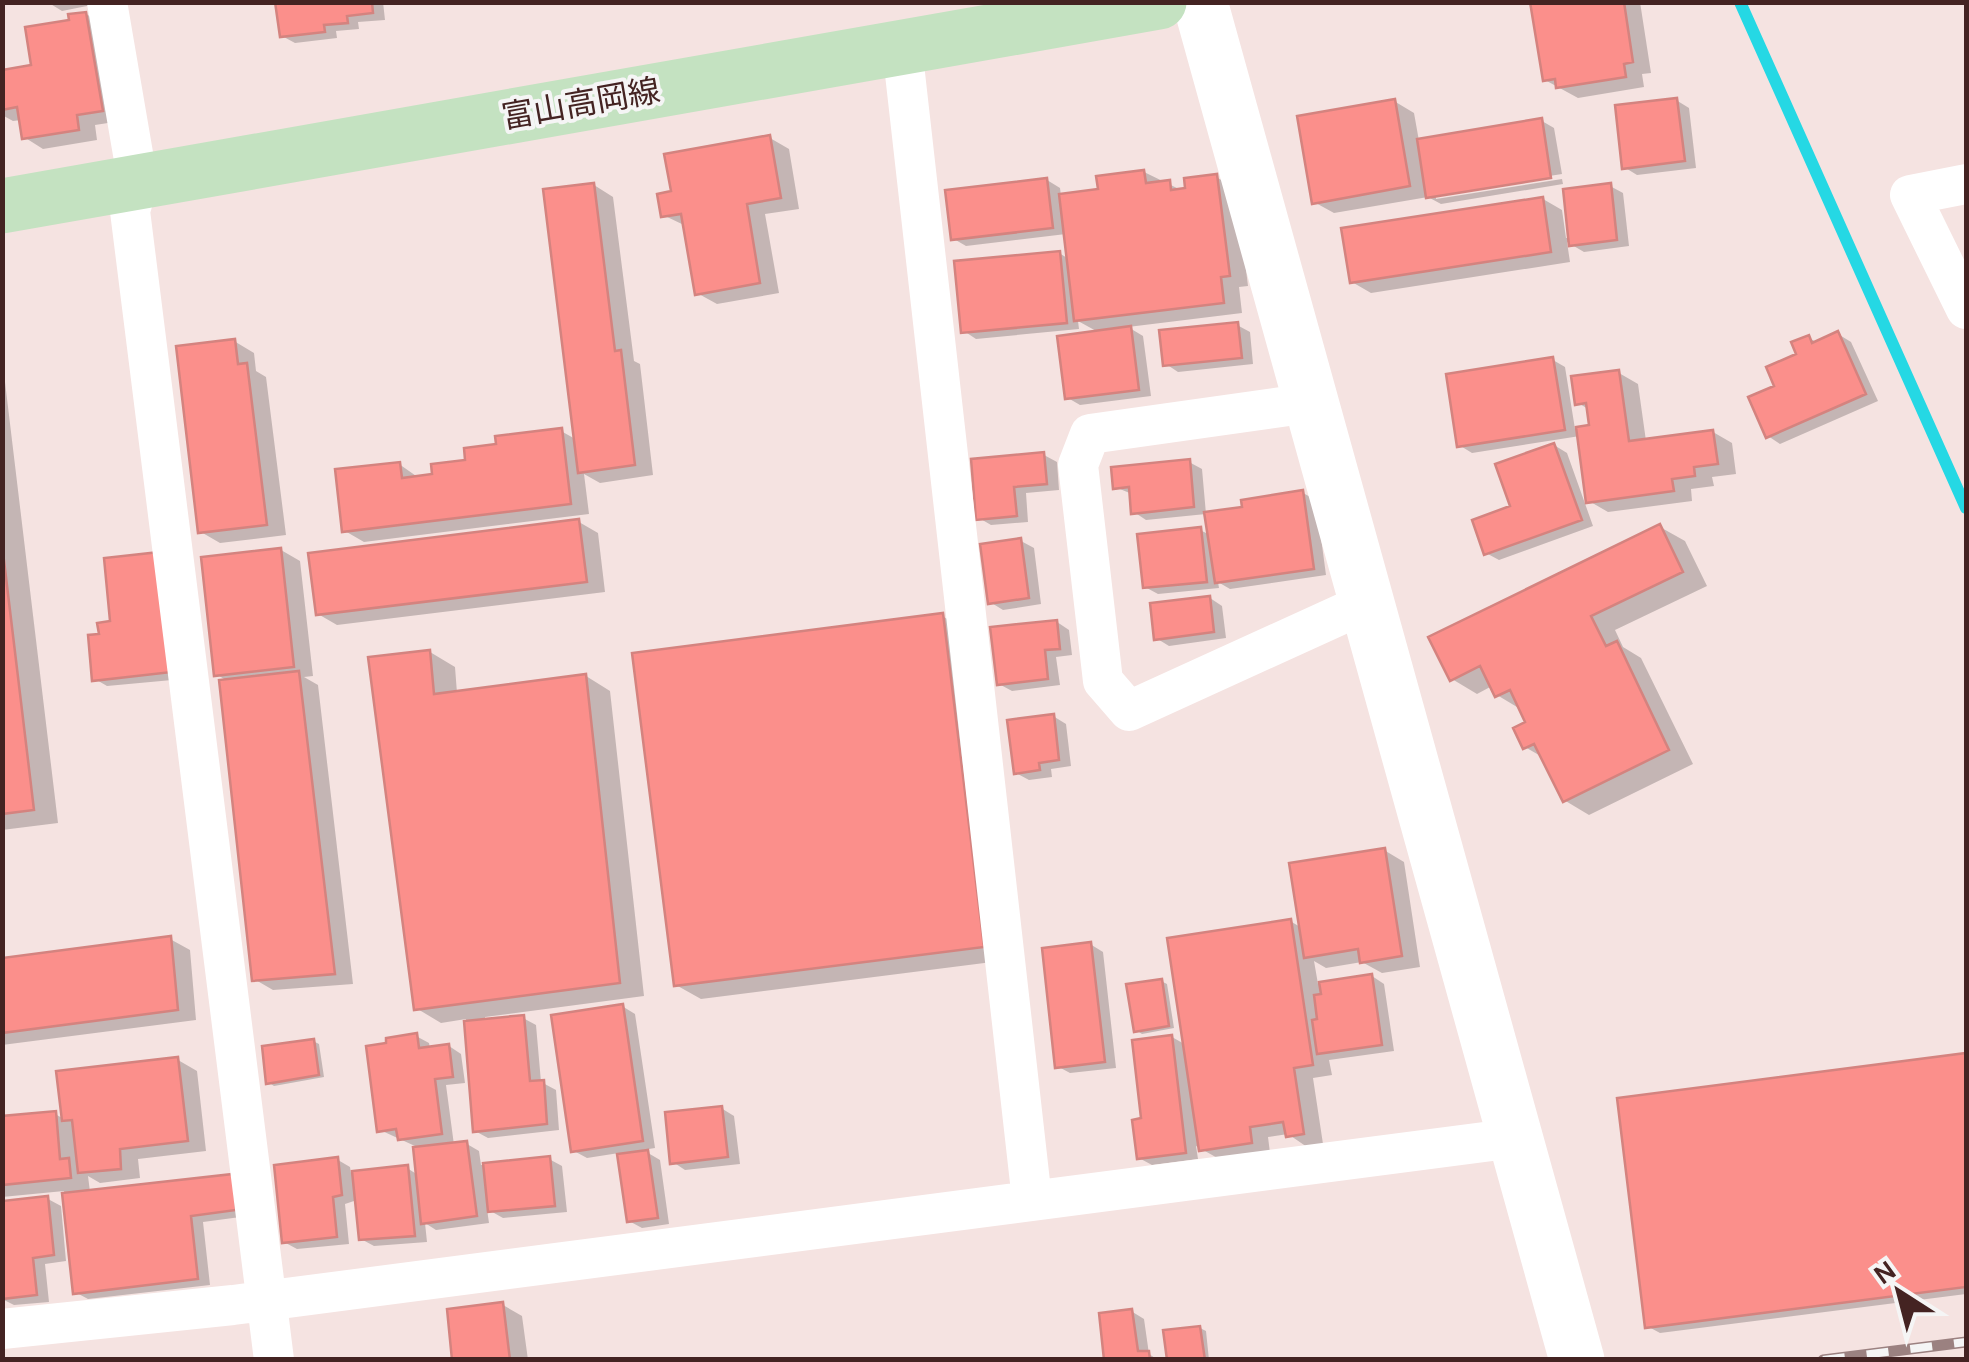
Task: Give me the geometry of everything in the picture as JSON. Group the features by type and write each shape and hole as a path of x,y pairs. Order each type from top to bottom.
{"main road":[{"name":"富山高岡線","path":"2,206 902,47 1039,13 1159,2"}],"street":[{"path":"107,2 138,183 130,211 274,1360"},
{"path":"1200,2 1576,1360"},
{"path":"902,47 1032,1200"},
{"path":"1966,184 1910,195 1966,309"},
{"path":"1310,402 1090,434 1078,464 1103,681 1129,712 1366,603"},
{"path":"2,1329 268,1300 1515,1138"}],"building":[{"path":"275,2 372,2 373,13 347,16 348,23 324,25 325,32 280,37"},
{"path":"1530,2 1624,2 1633,62 1624,64 1626,77 1556,88 1555,79 1543,81"},
{"path":"86,12 103,111 77,115 79,130 22,139 17,107 2,110 2,70 31,65 25,27 69,20 68,14"},
{"path":"1677,98 1685,161 1622,169 1615,105"},
{"path":"1395,99 1410,186 1312,204 1297,116"},
{"path":"1542,118 1551,178 1426,198 1417,139"},
{"path":"770,135 781,198 747,204 760,283 695,295 681,214 661,217 657,194 671,191 664,154"},
{"path":"1144,170 1146,183 1170,180 1171,190 1185,188 1184,178 1217,174 1230,276 1221,277 1224,303 1074,321 1059,194 1098,189 1096,176"},
{"path":"1047,178 1053,228 951,240 945,190"},
{"path":"594,183 615,351 621,350 635,465 578,473 543,189"},
{"path":"1611,183 1617,240 1569,246 1563,189"},
{"path":"1543,197 1551,252 1350,283 1341,228"},
{"path":"1060,251 1067,323 961,333 954,261"},
{"path":"1238,322 1242,358 1163,366 1159,330"},
{"path":"1131,326 1139,390 1065,399 1057,336"},
{"path":"1838,331 1866,394 1766,438 1748,397 1774,386 1766,367 1796,354 1791,342 1809,335 1812,343"},
{"path":"235,339 238,364 247,363 267,525 198,533 176,346"},
{"path":"1553,357 1565,430 1457,447 1446,374"},
{"path":"1619,370 1629,441 1713,430 1718,464 1694,467 1695,476 1672,479 1674,491 1586,503 1576,427 1589,425 1586,403 1575,405 1571,376"},
{"path":"562,428 571,504 342,532 335,469 400,462 402,478 432,474 431,464 465,460 464,448 496,444 495,436"},
{"path":"1554,443 1582,520 1484,555 1472,520 1510,506 1495,464"},
{"path":"1044,452 1047,484 1014,487 1017,516 976,520 971,459"},
{"path":"1190,459 1194,507 1131,514 1129,487 1113,489 1111,467"},
{"path":"1303,490 1314,569 1215,583 1204,512 1242,507 1241,500"},
{"path":"579,519 587,582 316,615 308,553"},
{"path":"1660,524 1683,572 1591,616 1606,646 1617,641 1669,750 1563,802 1534,744 1523,749 1513,728 1525,722 1510,690 1495,697 1480,666 1450,681 1428,637"},
{"path":"1201,527 1207,582 1143,588 1137,534"},
{"path":"1021,538 1029,598 988,604 980,544"},
{"path":"2,544 34,810 2,814"},
{"path":"281,548 294,667 214,676 201,557"},
{"path":"160,552 172,672 92,681 88,635 99,634 97,623 110,621 104,558"},
{"path":"1210,596 1214,632 1154,640 1150,603"},
{"path":"943,613 984,947 674,986 632,653"},
{"path":"1057,620 1060,649 1045,650 1048,679 997,685 990,627"},
{"path":"430,650 434,694 586,674 620,983 414,1010 368,657"},
{"path":"299,671 335,974 252,981 219,680"},
{"path":"1054,714 1059,760 1039,763 1040,770 1014,774 1007,720"},
{"path":"1385,848 1402,956 1360,963 1358,949 1304,958 1289,863"},
{"path":"1291,919 1313,1065 1294,1068 1304,1134 1286,1137 1283,1122 1250,1127 1252,1143 1199,1151 1167,938"},
{"path":"171,936 178,1010 2,1033 2,958"},
{"path":"1091,942 1105,1062 1055,1068 1042,948"},
{"path":"1372,974 1382,1045 1317,1054 1312,1020 1317,1019 1314,995 1321,994 1319,982"},
{"path":"1162,979 1169,1026 1134,1032 1126,984"},
{"path":"623,1004 643,1141 571,1152 551,1015"},
{"path":"524,1015 530,1081 544,1080 547,1124 473,1132 464,1021"},
{"path":"417,1033 419,1048 449,1044 453,1077 435,1079 442,1134 398,1140 396,1129 377,1132 366,1046"},
{"path":"1172,1035 1186,1153 1137,1159 1132,1120 1141,1118 1132,1040"},
{"path":"314,1039 319,1075 266,1084 262,1046"},
{"path":"1966,1053 1966,1287 1645,1328 1617,1098"},
{"path":"178,1057 188,1141 120,1149 121,1169 78,1173 72,1120 62,1121 56,1071"},
{"path":"722,1106 728,1157 670,1164 665,1112"},
{"path":"56,1111 60,1159 69,1158 71,1178 2,1185 2,1116"},
{"path":"467,1141 477,1216 421,1224 413,1147"},
{"path":"648,1150 658,1218 627,1222 617,1154"},
{"path":"550,1156 555,1206 488,1212 483,1163"},
{"path":"338,1157 342,1195 333,1197 337,1237 282,1243 274,1165"},
{"path":"408,1165 415,1236 359,1240 352,1171"},
{"path":"233,1174 236,1210 191,1216 198,1279 73,1294 62,1193"},
{"path":"48,1196 54,1255 33,1258 37,1295 2,1299 2,1201"},
{"path":"503,1302 510,1360 452,1360 447,1309"},
{"path":"1132,1309 1138,1351 1149,1351 1150,1360 1104,1360 1099,1313"},
{"path":"1200,1326 1205,1360 1167,1360 1163,1330"}],"waterway":[{"path":"1740,2 1966,508"}],"railway":[{"path":"1823,1360 1966,1342"}]}
